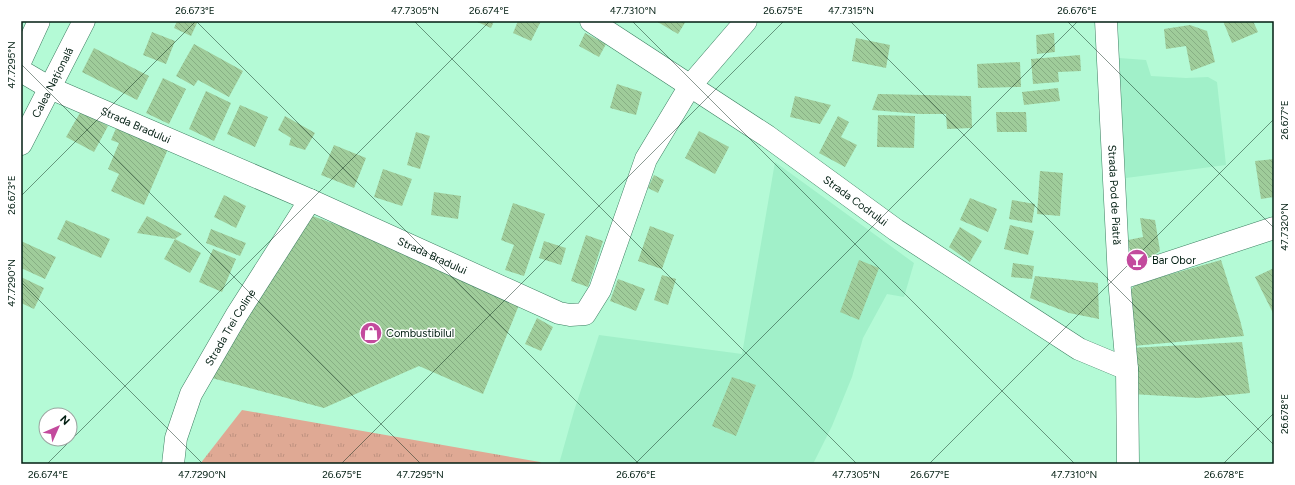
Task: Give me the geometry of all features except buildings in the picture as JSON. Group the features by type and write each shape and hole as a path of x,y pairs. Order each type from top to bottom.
{"street":[{"path":"21,60 39,21"},
{"name":"Calea Națională","path":"22,141 84,21"},
{"name":"Strada Codrului","path":"591,21 766,136 896,230 1079,349 1127,369"},
{"path":"690,86 746,21"},
{"name":"Strada Pod de Piatră","path":"1106,21 1119,280 1127,369 1128,464"},
{"name":"Strada Bradului","path":"21,71 50,88 310,200 559,313 570,315 585,314 600,290 646,159 690,86"},
{"name":"Strada Trei Coline","path":"173,464 176,438 191,394 236,316 310,200"},
{"path":"1119,280 1274,228"}],"shaded area":[{"path":"1119,58 1146,60 1151,76 1186,78 1208,77 1217,82 1226,165 1126,178 1118,84"},
{"path":"775,162 914,263 904,297 887,294 863,338 852,377 832,426 813,464 559,464 574,411 599,335 742,354"}],"green space":[{"path":"242,410 540,462 543,464 200,464"}],"place":[{"name":"Bar Obor","path":"1137,260"},
{"name":"Combustibilul","path":"371,333"}]}
